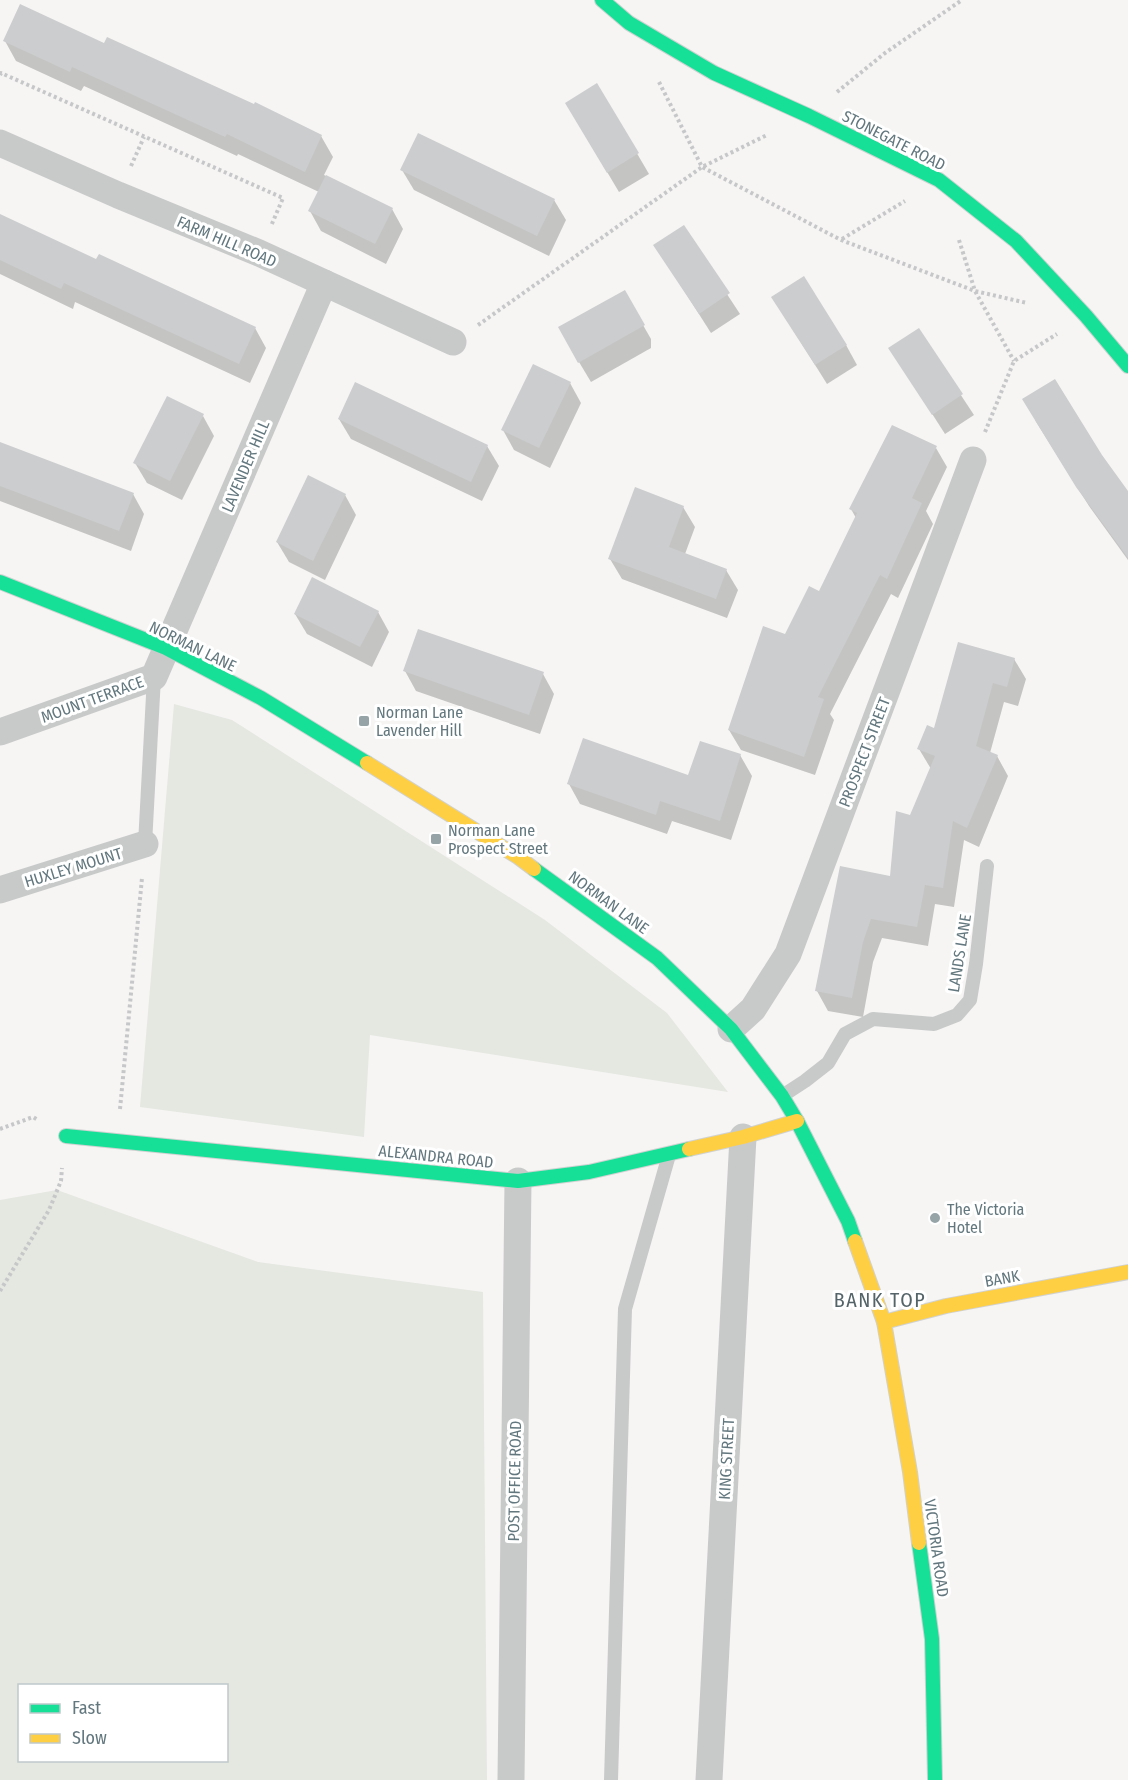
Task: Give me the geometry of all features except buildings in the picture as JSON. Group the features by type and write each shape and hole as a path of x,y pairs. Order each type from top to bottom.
{"street":[{"name":"STONEGATE ROAD","path":"602,0 628,23 714,73 939,180 1016,242 1086,316 1128,366"},
{"name":"FARM HILL ROAD","path":"0,143 259,253 453,342"},
{"name":"LAVENDER HILL","path":"166,648 324,283"},
{"name":"PROSPECT STREET","path":"730,1029 753,1009 788,954 973,460"},
{"name":"NORMAN LANE","path":"0,582 166,648 261,698 518,857 657,958 730,1029 782,1096 848,1221 884,1322"},
{"name":"MOUNT TERRACE","path":"0,732 154,677 166,648"},
{"name":"HUXLEY MOUNT","path":"0,890 145,844"},
{"name":"ALEXANDRA ROAD","path":"66,1136 518,1181 589,1172 743,1137 797,1121"},
{"name":"KING STREET","path":"710,1780 743,1137"},
{"name":"POST OFFICE ROAD","path":"511,1780 518,1181"},
{"name":"BANK","path":"884,1322 946,1305 1128,1272"},
{"name":"VICTORIA ROAD","path":"884,1322 910,1472 932,1639 935,1780"}],"lane":[{"path":"145,844 154,677"},
{"name":"LANDS LANE","path":"782,1096 828,1063 845,1034 873,1019 934,1024 957,1015 970,1000 987,866"},
{"path":"611,1780 625,1309 669,1153"}],"path":[{"path":"453,342 702,167 808,116 885,53 962,0"},
{"path":"0,75 1,73 283,198 259,253"},
{"path":"655,74 702,167 841,240 975,291 1030,304"},
{"path":"841,240 939,180"},
{"path":"957,236 975,291 1014,361"},
{"path":"973,460 1014,361 1086,316"},
{"path":"117,1140 145,844"},
{"path":"0,1291 49,1210 61,1181 66,1136"}],"shaded area":[{"path":"174,704 232,720 545,920 667,1013 728,1092 370,1035 364,1137 140,1107"},
{"path":"57,1190 258,1262 483,1292 487,1780 0,1780 0,1200"}],"traffic: fast":[{"path":"602,0 629,23 714,73 809,116 939,180 1016,241 1086,316 1128,366"},
{"path":"0,582 166,648 261,698 367,763"},
{"path":"534,869 657,958 731,1029 782,1096 797,1121 848,1221 855,1241"},
{"path":"66,1136 518,1181 589,1172 689,1149"},
{"path":"919,1543 932,1639 935,1780"}],"traffic: slow":[{"path":"367,763 534,869"},
{"path":"689,1149 743,1137 797,1121"},
{"path":"855,1241 884,1322 910,1472 919,1543"},
{"path":"884,1322 946,1306 1128,1272"}],"place":[{"name":"Norman Lane Lavender Hill","path":"364,721"},
{"name":"Norman Lane Prospect Street","path":"436,839"},
{"name":"The Victoria Hotel","path":"935,1218"}],"district":[{"name":"BANK TOP","path":"880,1300"}]}
